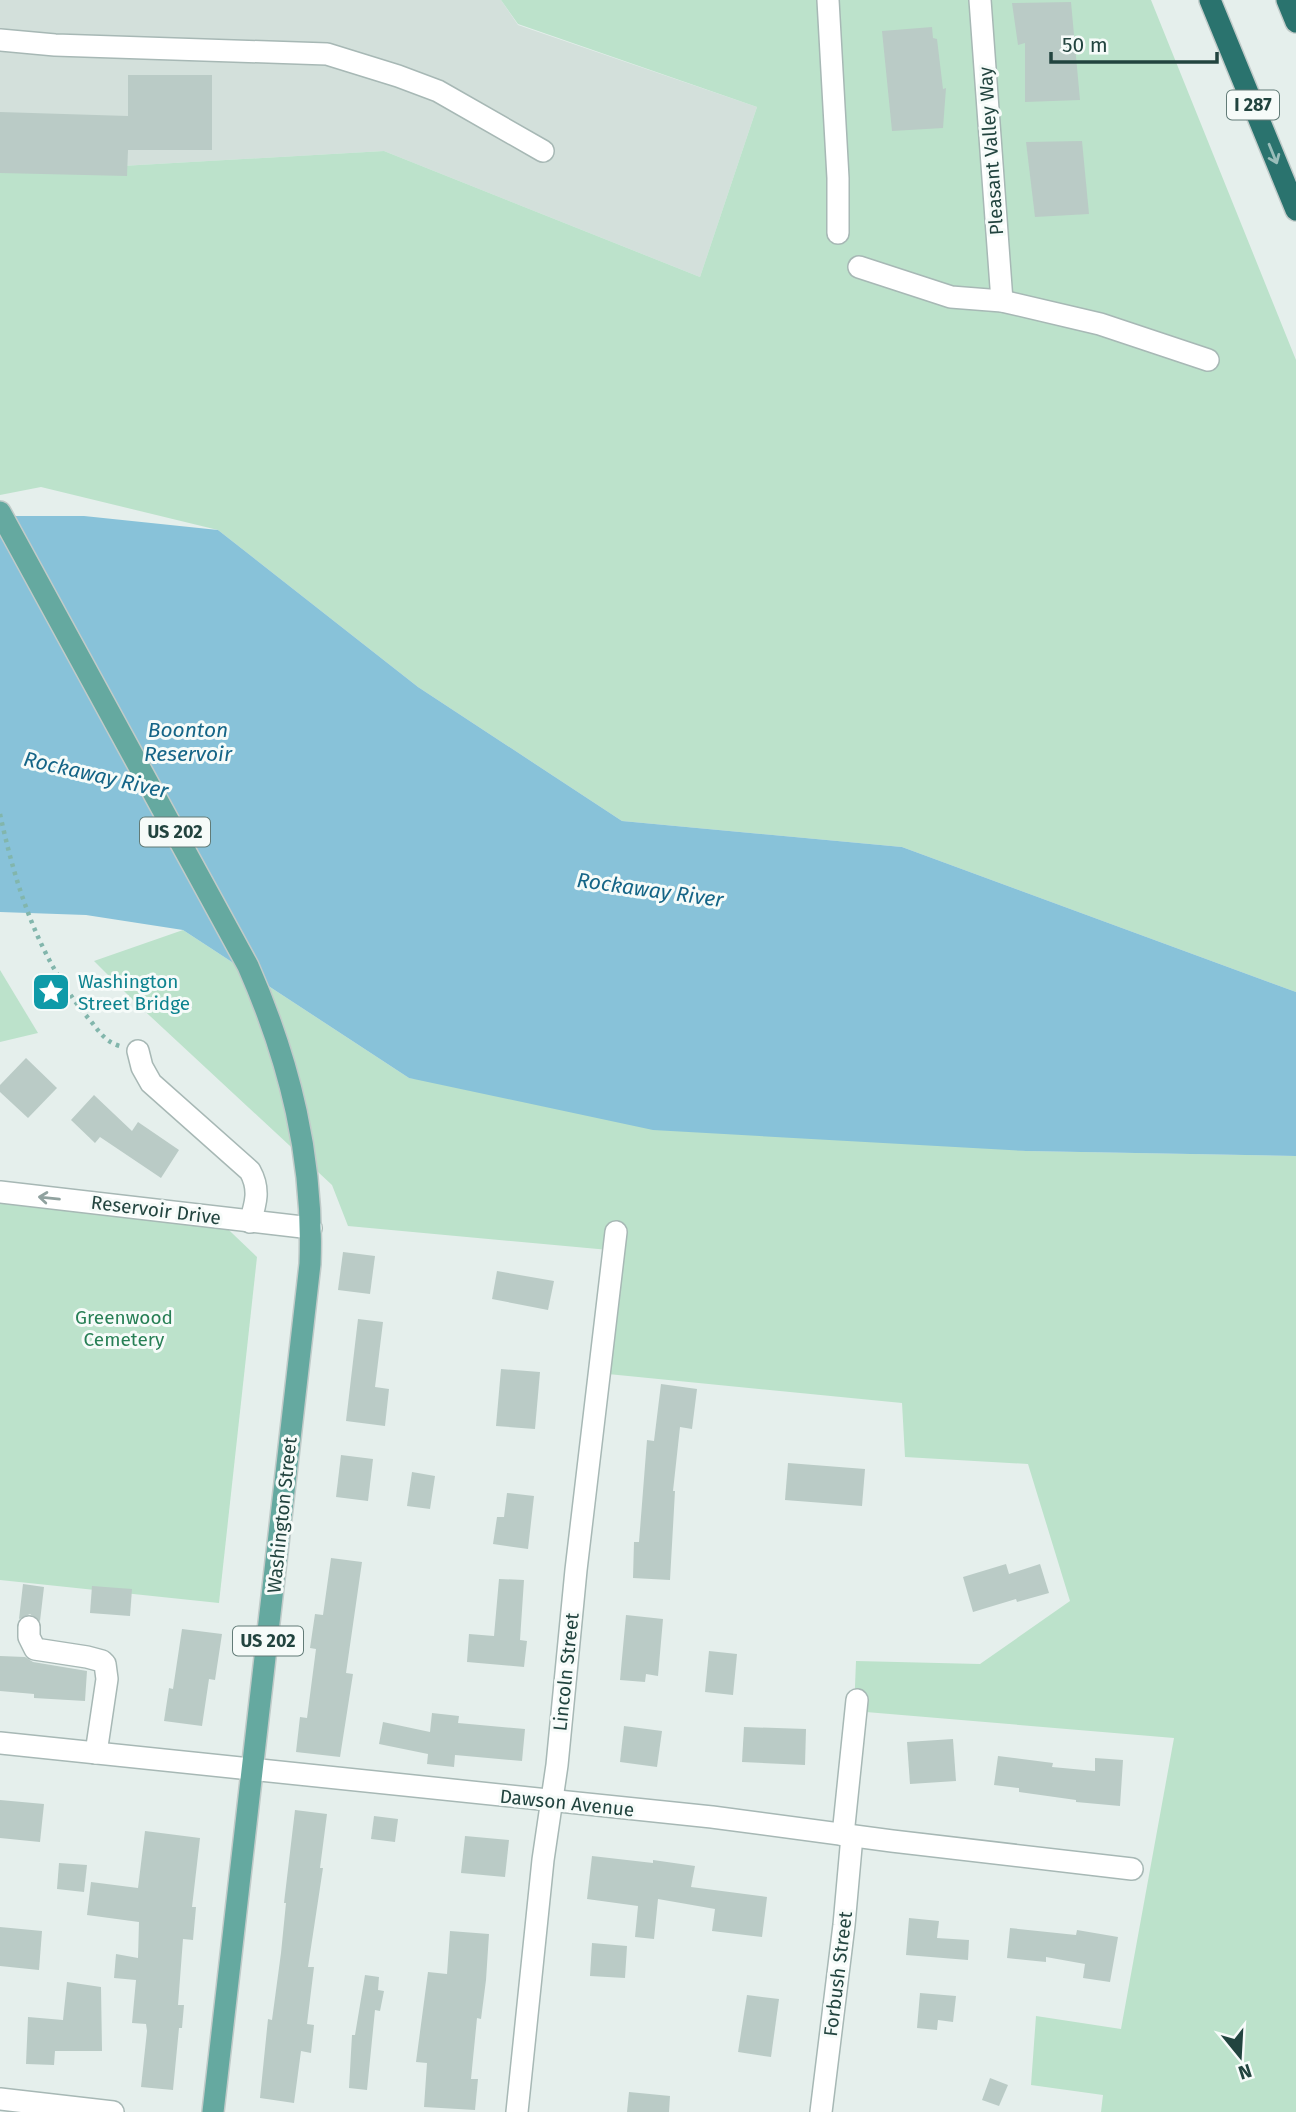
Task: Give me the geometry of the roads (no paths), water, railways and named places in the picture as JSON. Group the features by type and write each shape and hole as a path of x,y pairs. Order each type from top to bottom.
{"highway":[{"name":"I 287","path":"1210,0 1296,210"},
{"path":"1287,0 1296,22"}],"main road":[{"name":"Washington Street","path":"0,512 248,966 274,1030 296,1100 307,1168 311,1228 310,1264 213,2112"}],"street":[{"path":"828,0 838,178 838,233"},
{"name":"Pleasant Valley Way","path":"980,0 1002,302"},
{"path":"0,40 55,45 327,54 398,75 438,91 543,151"},
{"path":"859,267 951,297 1002,302 1100,324 1208,360"},
{"path":"138,1051 150,1083 250,1171 257,1184 257,1202 250,1222"},
{"name":"Reservoir Drive","path":"0,1192 311,1228"},
{"name":"Lincoln Street","path":"517,2112 542,1860 551,1802 616,1232"},
{"path":"29,1627 29,1637 34,1649 87,1657 105,1664 107,1679 96,1753"},
{"name":"Forbush Street","path":"821,2112 844,1925 847,1835 857,1700"},
{"name":"Dawson Avenue","path":"0,1743 712,1817 1132,1869"},
{"path":"0,2099 113,2112"}],"water":[{"name":"Boonton Reservoir","path":"0,516 84,516 218,530 418,687 622,821 902,847 1296,992 1296,1156 1026,1151 653,1130 409,1078 183,930 86,915 0,912"}],"place":[{"name":"Washington Street Bridge","path":"51,992"}],"water label":[{"name":"Rockaway River","path":"96,775"},
{"name":"Rockaway River","path":"650,890"}],"park label":[{"name":"Greenwood Cemetery","path":"124,1328"}]}
